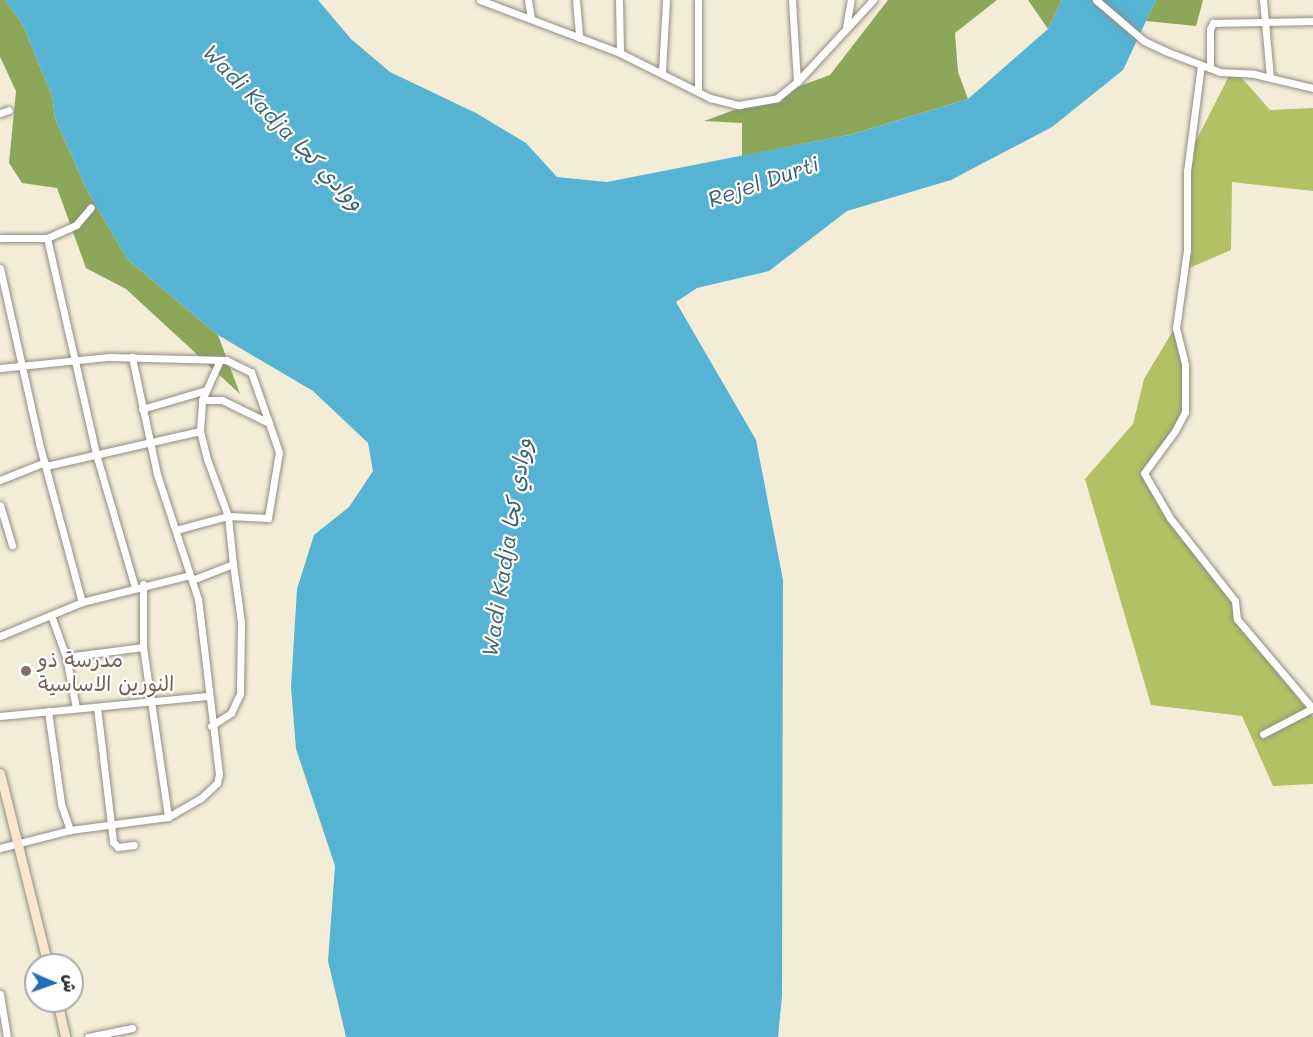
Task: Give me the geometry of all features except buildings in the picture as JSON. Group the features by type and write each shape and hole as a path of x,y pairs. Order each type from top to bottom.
{"main road":[{"path":"0,773 45,953"},
{"path":"60,1013 65,1037"}],"street":[{"path":"480,0 620,53 725,103 753,104 777,98 797,82 873,0"},
{"path":"528,0 531,18"},
{"path":"576,0 579,38"},
{"path":"619,0 620,53"},
{"path":"662,72 666,0"},
{"path":"698,0 698,89"},
{"path":"792,0 797,82"},
{"path":"845,30 851,0"},
{"path":"1096,0 1144,41 1201,65 1270,77 1313,88"},
{"path":"1263,0 1270,77"},
{"path":"1210,68 1210,26 1313,21"},
{"path":"1201,65 1187,171 1187,250 1176,318 1185,365 1185,412 1175,432 1144,473 1170,518 1235,600 1237,619 1313,709 1263,734"},
{"path":"0,112 9,110"},
{"path":"0,238 47,238 76,225 91,207"},
{"path":"47,238 77,360 96,454 135,586"},
{"path":"0,268 46,464 82,602"},
{"path":"0,848 70,830 168,817 201,798 217,783 220,765 207,696 202,618 149,441 132,357"},
{"path":"0,368 132,357 220,360 235,362 251,372 279,452 271,514 268,518 228,516 176,530"},
{"path":"211,726 231,713 240,694 241,622 228,516 201,431 203,392 220,360"},
{"path":"142,409 203,392"},
{"path":"202,400 222,400 269,423"},
{"path":"0,480 46,464 201,431"},
{"path":"0,505 12,545"},
{"path":"0,636 82,602 143,584 191,578 233,564"},
{"path":"143,584 143,647 153,701 168,817"},
{"path":"51,615 66,657 76,708"},
{"path":"66,657 143,647"},
{"path":"0,716 207,696"},
{"path":"98,707 115,845 134,845"},
{"path":"48,711 61,804 70,830"},
{"path":"0,994 7,1037"},
{"path":"88,1037 132,1028"}],"green space":[{"path":"0,0 5,0 23,25 52,95 55,118 86,188 127,259 218,335 240,394 126,289 86,268 57,188 22,183 9,163 16,91 0,57"},
{"path":"888,0 997,0 955,33 958,72 968,99 853,134 742,156 742,123 704,121 830,75"},
{"path":"1028,0 1062,0 1048,29"},
{"path":"1156,0 1203,0 1196,26 1146,21"},
{"path":"1233,68 1270,110 1313,108 1313,191 1232,182 1231,250 1187,269 1189,177 1195,143"},
{"path":"1174,329 1183,365 1183,411 1174,431 1144,467 1143,473 1234,601 1236,620 1313,717 1313,784 1273,786 1242,716 1151,705 1085,479 1133,424 1144,379"}],"water":[{"path":"5,0 318,0 351,39 390,72 476,113 526,143 557,177 607,182 853,134 968,99 1048,29 1062,0 1156,0 1123,70 1052,127 951,180 847,211 769,271 697,288 676,302 756,440 783,580 782,996 778,1037 346,1037 328,961 335,866 296,749 291,687 297,589 314,535 349,507 373,471 368,443 313,391 218,335 127,259 86,188 55,118 52,95 23,25"}],"place":[{"name":"مدرسة ذو النورين الاساسية","path":"26,671"}],"water label":[{"name":"Wadi Kadja ووادي كجا","path":"284,127"},
{"name":"Rejel Durti","path":"763,181"},
{"name":"Wadi Kadja ووادي كجا","path":"506,547"}]}
